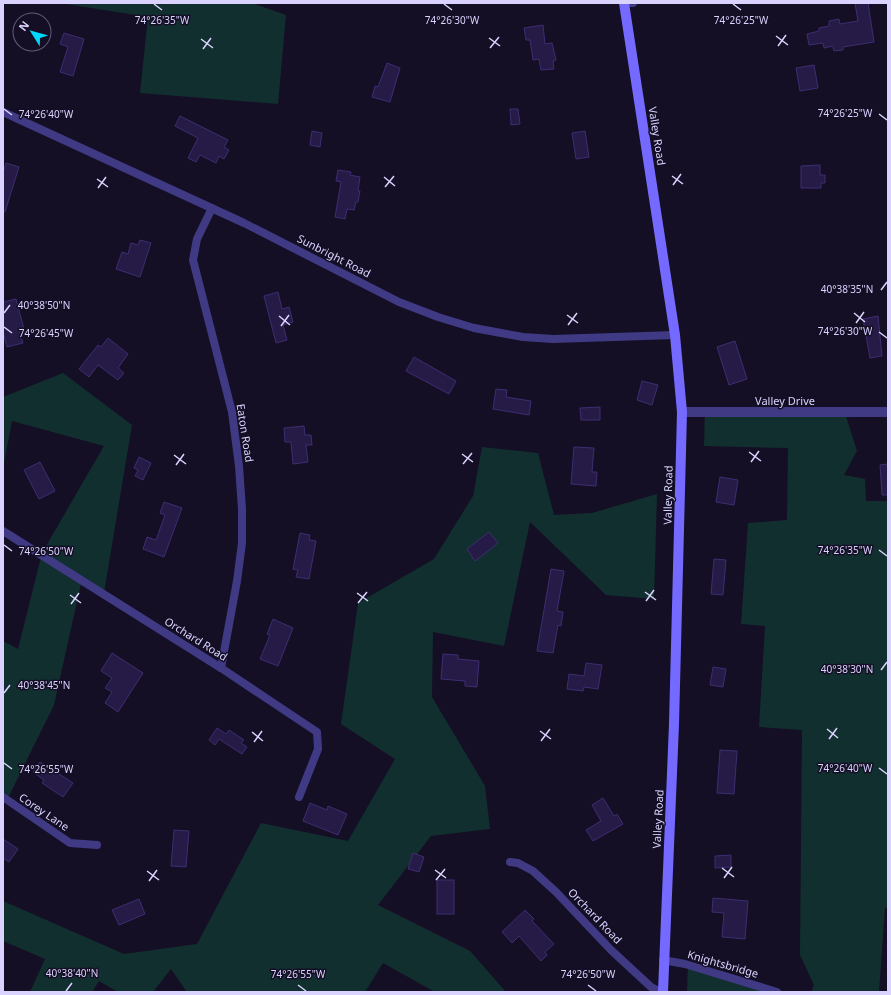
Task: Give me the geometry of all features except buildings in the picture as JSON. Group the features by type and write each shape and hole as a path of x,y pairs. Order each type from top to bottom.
{"main road":[{"name":"Valley Road","path":"624,3 675,335 682,412 674,724 662,992"}],"street":[{"path":"624,3 633,3"},
{"name":"Sunbright Road","path":"3,112 212,208 399,302 438,317 474,328 523,337 553,339 675,335"},
{"name":"Eaton Road","path":"212,208 197,239 193,260 232,412 239,466 242,509 242,543 238,581 221,668"},
{"name":"Valley Drive","path":"682,412 888,412"},
{"name":"Orchard Road","path":"3,531 221,668 317,732 318,749 299,797"},
{"name":"Corey Lane","path":"3,797 70,843 97,845"},
{"name":"Orchard Road","path":"510,862 518,863 533,871 556,892 611,950 651,987 662,992"},
{"name":"Knightsbridge","path":"663,960 685,964 777,992"}],"green space":[{"path":"60,3 252,3 286,15 278,104 140,93 148,17"},
{"path":"63,373 132,425 104,593 82,579 54,705 8,798 3,797 3,641 18,649 42,553 104,446 12,421 3,469 3,397"},
{"path":"705,409 845,413 857,451 844,475 865,479 866,501 888,501 888,908 885,908 879,992 811,992 814,985 800,955 802,730 759,727 765,626 741,624 748,523 787,520 788,448 704,446"},
{"path":"482,447 538,453 554,515 592,513 657,494 654,599 606,595 530,522 504,646 433,632 432,697 485,786 490,829 431,836 378,905 470,951 506,992 435,992 383,963 365,992 187,992 171,969 153,992 118,992 99,981 92,992 30,992 45,959 3,941 3,901 124,954 197,944 261,823 348,841 395,759 341,724 358,603 434,559 473,496"},
{"path":"688,965 776,992 687,992"}]}
